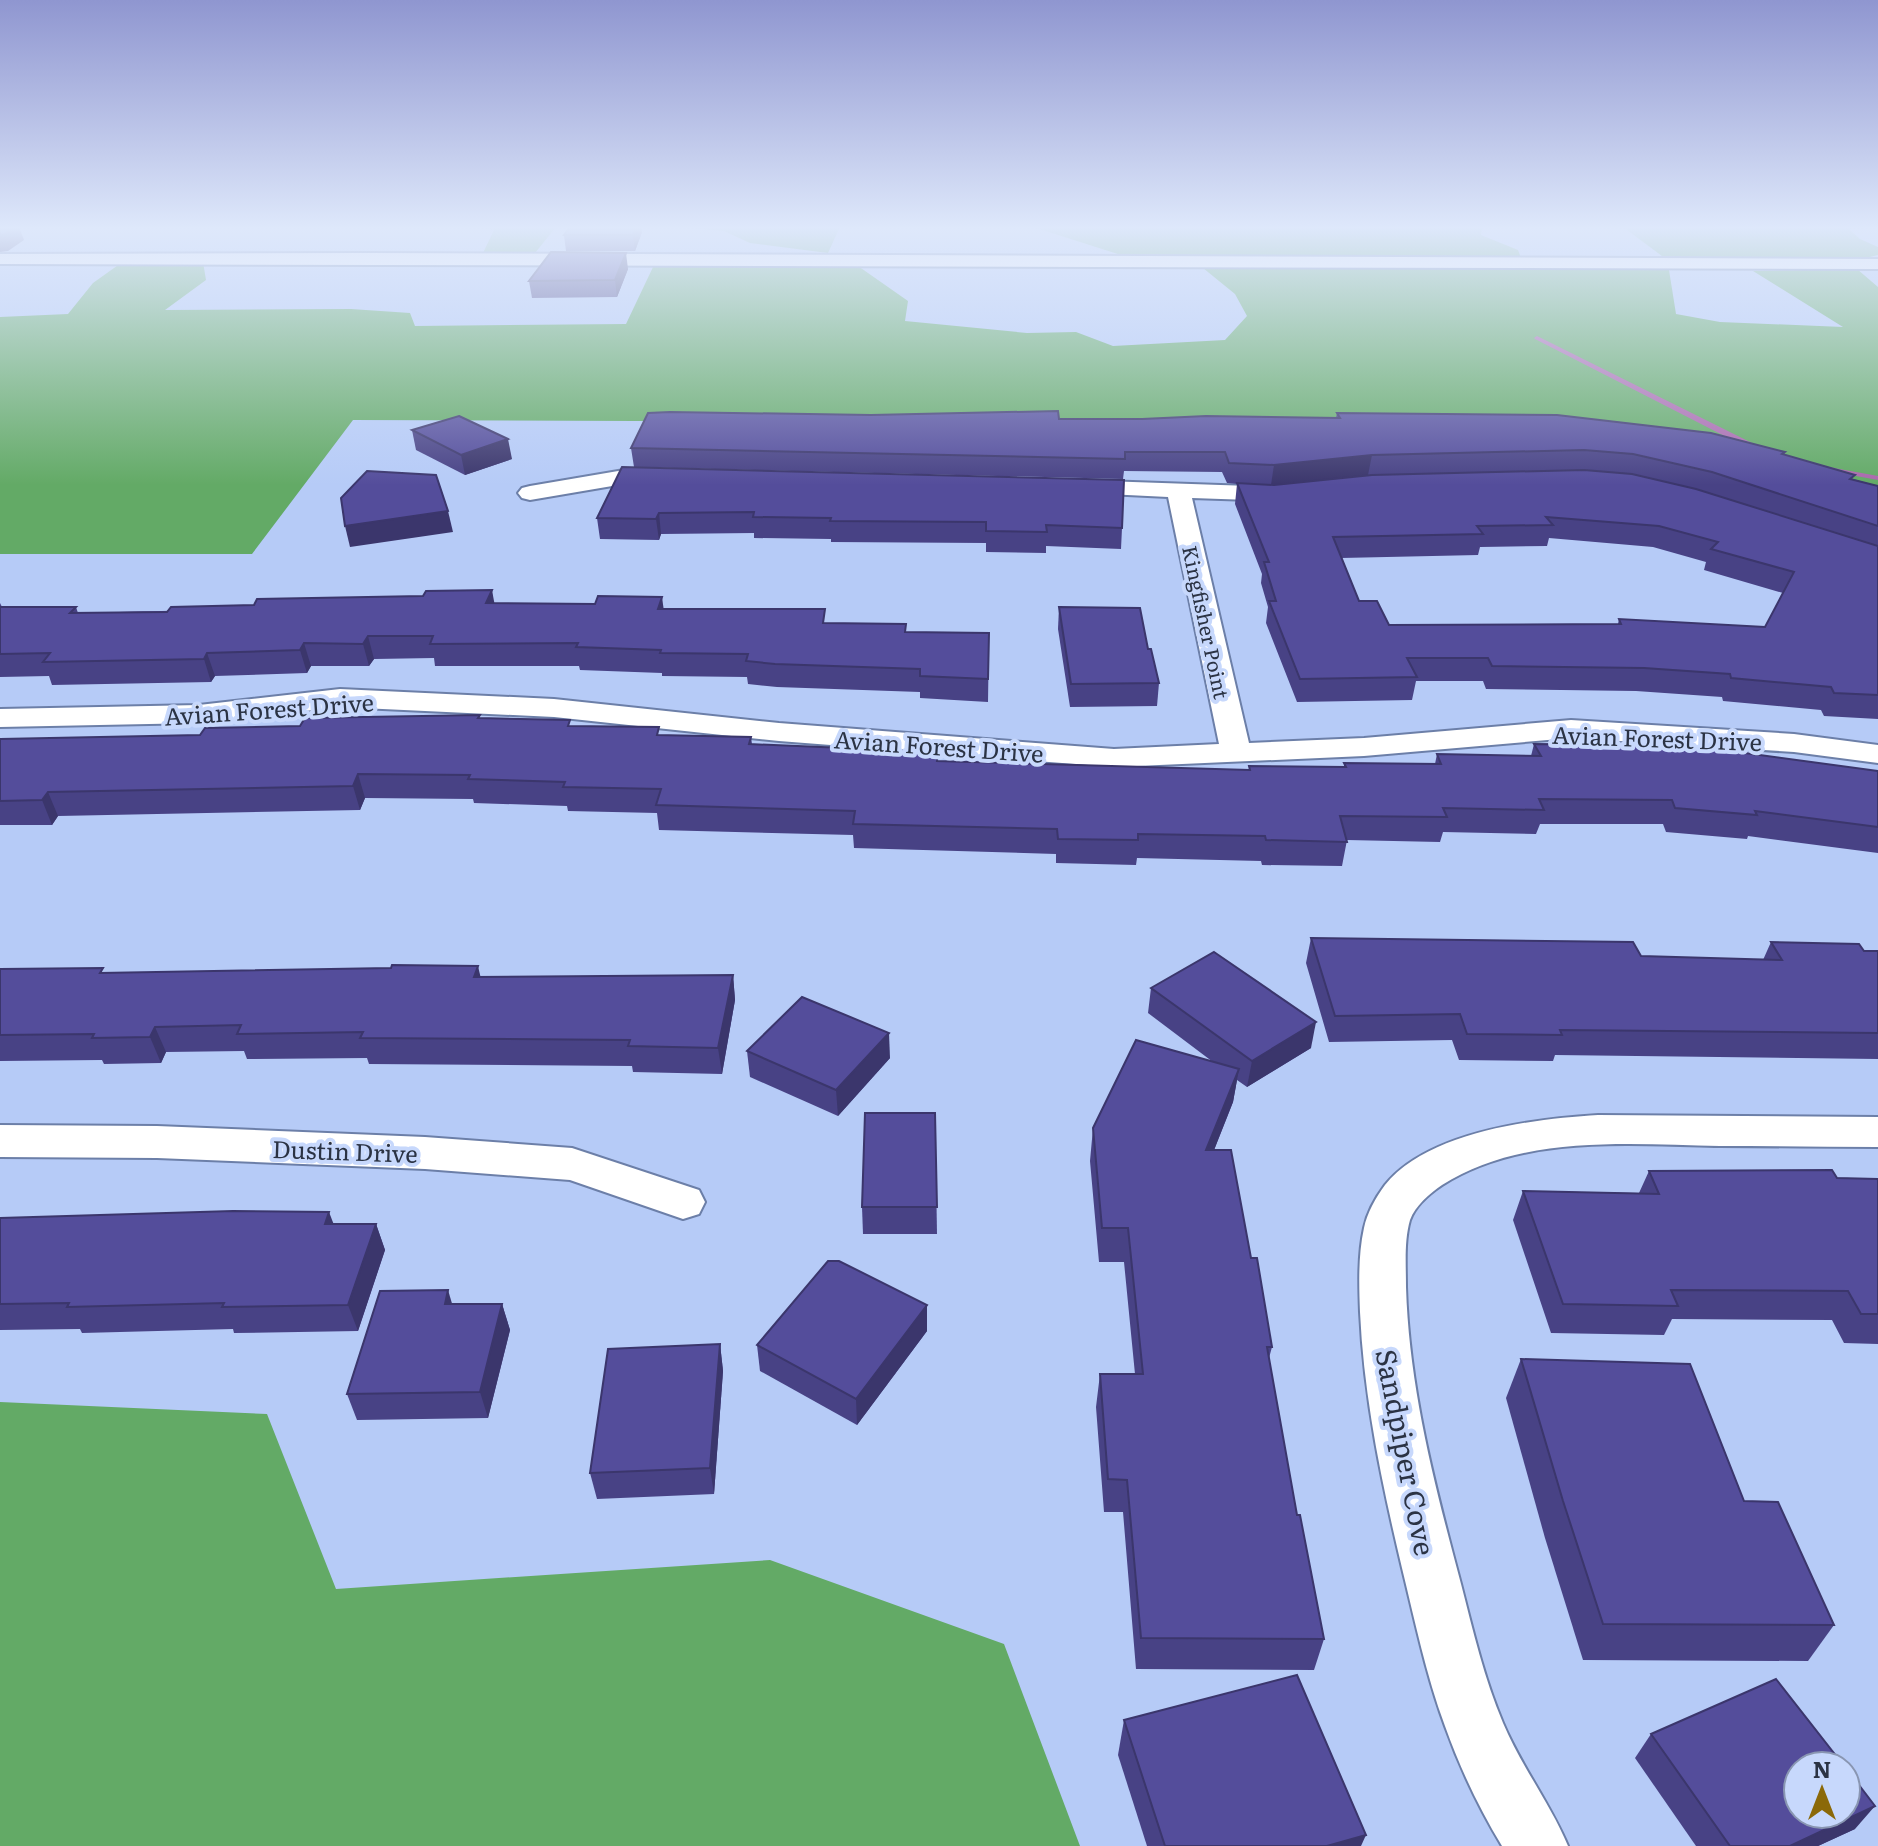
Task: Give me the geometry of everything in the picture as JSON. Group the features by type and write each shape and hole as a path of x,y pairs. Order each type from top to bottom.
{"street":[{"path":"530,493 624,477 687,479"},
{"path":"1052,486 1271,495 1299,493"},
{"name":"Kingfisher Point","path":"1179,492 1236,753"},
{"name":"Avian Forest Drive","path":"0,718 199,714 340,698 554,708 779,732 1114,758 1364,747 1571,729 1794,743 1878,754"},
{"name":"Sandpiper Cove","path":"1537,1846 1489,1760 1469,1712 1417,1520 1392,1408 1384,1344 1383,1266 1389,1217 1403,1194 1428,1172 1465,1154 1531,1138 1612,1130 1878,1132"},
{"name":"Dustin Drive","path":"0,1141 188,1143 425,1153 572,1164 683,1202"}],"green space":[{"path":"410,313 415,326 626,324 631,313 906,313 905,321 1027,333 1076,332 1113,346 1225,340 1247,316 1245,313 1676,313 1720,322 1843,327 1821,313 1878,313 1878,494 1480,424 353,420 252,554 0,554 0,317"},
{"path":"0,1402 267,1414 336,1589 770,1560 1004,1644 1080,1846 0,1846"}],"building":[{"path":"1058,411 1059,419 1206,416 1340,418 1337,413 1557,415 1711,433 1785,452 1782,454 1855,475 1850,479 1878,486 1878,526 1712,472 1633,454 1584,450 1372,455 1274,465 1229,463 1225,452 1125,452 1125,459 631,448 648,413 871,415"},
{"path":"459,416 508,439 461,455 412,430"},
{"path":"622,467 1124,480 1122,528 1046,525 1047,532 986,531 986,522 830,521 831,518 753,517 754,512 659,513 656,519 597,518"},
{"path":"1584,470 1632,474 1696,489 1878,546 1878,695 1834,693 1831,687 1731,678 1730,674 1644,668 1492,666 1488,658 1407,658 1417,677 1300,679 1269,601 1276,601 1264,562 1269,562 1237,483 1274,485 1372,475","holes":["1546,517 1659,526 1718,542 1711,549 1794,572 1765,627 1619,619 1621,624 1389,625 1377,601 1359,601 1333,537 1483,534 1477,526 1553,525"]},
{"path":"367,471 436,475 448,511 345,526 341,498"},
{"path":"492,590 486,603 595,604 598,596 662,597 658,609 825,609 823,623 906,624 905,632 989,633 988,679 920,676 920,669 746,661 748,654 660,653 661,650 576,647 578,643 430,644 433,636 368,636 363,644 304,643 300,650 207,653 204,659 43,662 50,653 0,654 0,607 76,607 70,613 167,612 171,607 254,605 257,599 423,596 426,591"},
{"path":"1059,607 1140,608 1159,683 1071,684"},
{"path":"480,715 478,718 570,720 568,726 659,727 657,735 751,737 749,744 938,752 937,761 1250,770 1249,766 1441,764 1437,754 1541,756 1534,744 1652,745 1730,751 1878,771 1878,827 1755,811 1757,815 1675,808 1672,800 1539,799 1544,810 1443,808 1447,817 1340,816 1347,842 1266,840 1265,836 1138,834 1138,840 1058,839 1057,829 853,824 855,811 656,805 661,789 563,787 565,782 468,779 470,775 358,774 353,786 48,792 42,800 0,801 0,739 200,735 205,728 300,726 305,718"},
{"path":"1311,938 1633,942 1641,956 1782,960 1771,942 1859,944 1864,951 1878,951 1878,1033 1560,1030 1562,1035 1467,1034 1460,1014 1335,1016"},
{"path":"1214,952 1316,1022 1252,1061 1151,988"},
{"path":"392,965 478,966 474,977 733,975 718,1048 628,1046 630,1040 360,1038 363,1032 237,1034 241,1025 155,1027 150,1037 0,1035 0,969 103,968 100,973 391,968"},
{"path":"802,997 889,1033 836,1090 747,1051"},
{"path":"1136,1040 1239,1069 1206,1150 1231,1150 1251,1258 1257,1258 1272,1347 1267,1347 1297,1515 1300,1515 1324,1639 1141,1638 1127,1480 1108,1479 1100,1374 1143,1374 1128,1228 1102,1228 1093,1128"},
{"path":"865,1113 935,1113 937,1207 862,1207"},
{"path":"1832,1170 1837,1178 1878,1179 1878,1314 1861,1314 1848,1291 1671,1290 1678,1306 1563,1304 1523,1191 1659,1194 1649,1171"},
{"path":"233,1211 329,1212 325,1224 376,1224 348,1305 222,1307 224,1303 67,1307 69,1303 0,1304 0,1218"},
{"path":"828,1261 839,1261 927,1305 856,1399 757,1345"},
{"path":"448,1290 445,1304 502,1304 480,1392 347,1394 380,1291"},
{"path":"720,1344 710,1468 590,1473 608,1349"},
{"path":"1521,1359 1690,1364 1744,1501 1778,1502 1834,1625 1603,1624"},
{"path":"1297,1675 1366,1835 1327,1846 1165,1846 1124,1720"},
{"path":"1776,1679 1831,1750 1782,1750 1782,1830 1824,1830 1790,1846 1730,1846 1651,1734"},
{"path":"1862,1789 1875,1806 1862,1812"}],"waterway":[{"path":"1537,338 1751,446"},
{"path":"1826,468 1878,478"}]}
